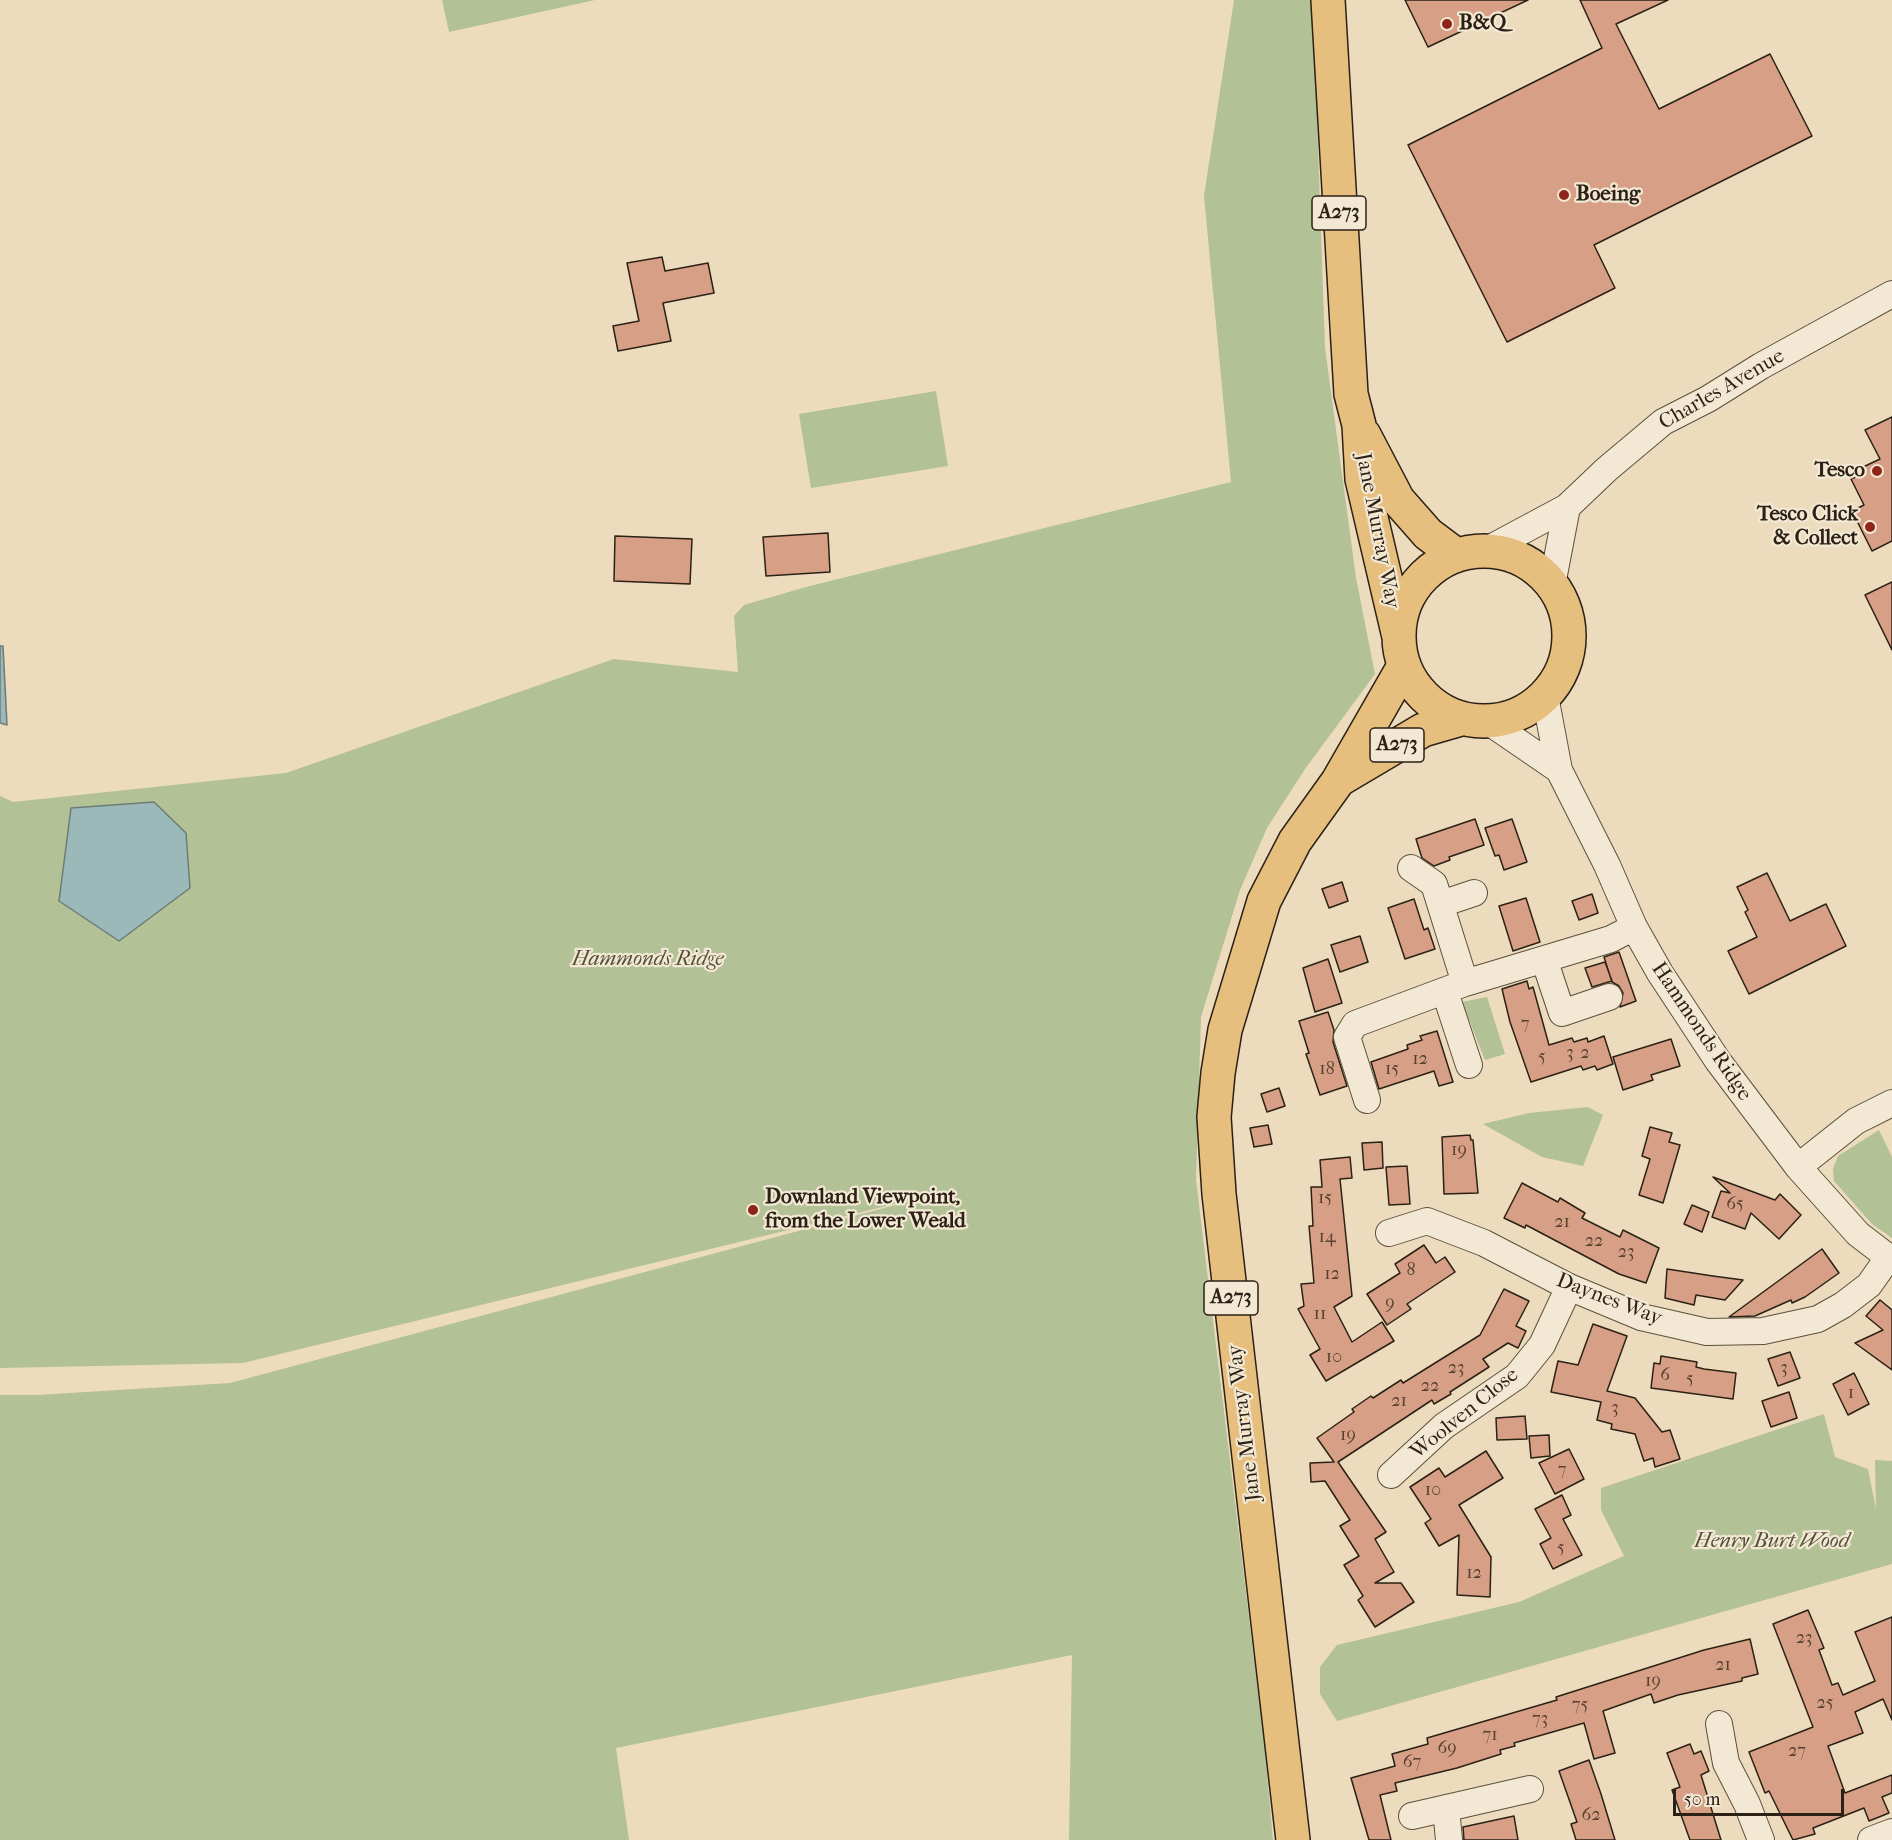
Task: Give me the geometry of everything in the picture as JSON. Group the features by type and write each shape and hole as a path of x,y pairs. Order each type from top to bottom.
{"main road":[{"name":"Jane Murray Way","path":"1293,1840 1218,1194 1214,1117 1225,1030 1264,901 1295,841 1338,781 1401,652 1362,479 1359,425 1351,394 1328,0"},
{"name":"Jane Murray Way","path":"1359,425 1398,500 1428,534 1471,553"},
{"path":"1471,553 1510,555 1533,567 1552,585 1563,604 1569,626 1568,651 1560,675 1545,696 1528,709 1509,718 1475,720 1437,707 1417,689 1401,652 1403,611 1414,587 1433,568 1471,553"},
{"name":"Jane Murray Way","path":"1338,781 1423,730 1475,720"}],"street":[{"name":"Charles Avenue","path":"1471,553 1567,507 1607,469 1663,422 1892,294"},
{"path":"1552,585 1567,507"},
{"name":"Hammonds Ridge","path":"1545,696 1558,770 1607,865 1634,927 1718,1061 1798,1167 1858,1234 1890,1259"},
{"name":"Hammonds Ridge","path":"1475,720 1558,770"},
{"path":"1411,868 1434,884 1441,904 1469,1065"},
{"path":"1441,904 1474,893"},
{"path":"1367,1100 1347,1037 1355,1024 1385,1010 1611,939 1634,927"},
{"path":"1544,959 1562,1013 1609,997"},
{"path":"1798,1167 1856,1121 1892,1103"},
{"name":"Daynes Way","path":"1389,1233 1426,1221 1484,1243 1569,1287 1652,1320 1707,1332 1763,1331 1818,1319 1843,1305 1869,1285 1890,1259"},
{"name":"Woolven Close","path":"1392,1475 1444,1426 1517,1376 1542,1345 1569,1287"},
{"path":"1719,1724 1726,1763 1747,1804 1761,1840"},
{"path":"1412,1816 1530,1790"},
{"path":"1446,1808 1449,1840"},
{"path":"1871,1840 1892,1832"}],"green space":[{"path":"442,0 595,0 449,32"},
{"name":"Hammonds Ridge","path":"1234,0 1313,0 1325,348 1356,578 1375,674 1305,769 1267,828 1240,890 1201,1017 1196,1180 1265,1750 1273,1840 1069,1840 1072,1655 616,1748 629,1840 0,1840 0,1395 38,1395 230,1383 944,1192 243,1363 0,1368 0,796 13,802 286,773 614,659 738,672 734,616 744,605 806,587 1231,482 1204,196"},
{"path":"936,391 948,466 811,488 799,414"},
{"path":"1487,997 1505,1054 1485,1060 1462,1002"},
{"path":"1588,1107 1603,1115 1583,1166 1542,1157 1483,1124 1529,1113"},
{"path":"1879,1130 1892,1157 1892,1238 1872,1224 1834,1181 1833,1169 1838,1156"},
{"name":"Henry Burt Wood","path":"1824,1414 1835,1457 1868,1469 1876,1509 1875,1460 1892,1461 1892,1564 1337,1721 1320,1694 1320,1667 1337,1645 1519,1602 1624,1556 1601,1510 1601,1488"}],"water":[{"path":"0,646 3,646 7,725 0,723"},
{"path":"154,802 186,833 190,888 119,941 59,901 71,808"}],"building":[{"name":"B&Q","path":"1405,0 1528,0 1428,47"},
{"name":"Boeing","path":"1580,0 1668,0 1616,24 1659,109 1770,54 1812,136 1594,245 1615,288 1507,342 1408,145 1602,48"},
{"path":"662,257 665,271 708,263 714,293 663,303 671,341 618,351 613,326 639,321 627,263"},
{"path":"1892,417 1892,541 1872,551 1852,511 1864,505 1851,479 1864,473 1861,468 1880,459 1865,430"},
{"path":"828,533 830,572 766,576 763,537"},
{"path":"615,536 692,539 690,584 614,581"},
{"path":"1892,582 1892,650 1865,595"},
{"path":"1475,819 1484,845 1449,857 1450,860 1434,866 1422,858 1416,839"},
{"path":"1512,819 1527,862 1504,870 1499,855 1495,856 1485,828"},
{"path":"1767,873 1790,921 1826,904 1846,946 1749,994 1728,951 1757,937 1745,912 1748,910 1737,887"},
{"path":"1342,882 1348,901 1329,908 1322,889"},
{"path":"1592,894 1598,913 1579,920 1572,901"},
{"path":"1526,898 1540,942 1513,951 1499,906"},
{"path":"1414,899 1424,930 1428,928 1435,949 1405,959 1388,908"},
{"path":"1360,936 1368,962 1340,972 1331,945"},
{"path":"1619,952 1636,1001 1620,1007 1623,993 1619,986 1612,982 1604,957"},
{"path":"1328,959 1342,1003 1315,1012 1303,968"},
{"path":"1605,962 1612,981 1592,987 1585,968"},
{"path":"1527,981 1529,989 1533,987 1549,1045 1572,1038 1574,1042 1587,1038 1588,1042 1604,1036 1613,1064 1597,1070 1595,1066 1583,1070 1581,1066 1531,1082 1510,1022 1502,989"},
{"path":"1328,1012 1334,1030 1333,1042 1347,1086 1320,1095 1306,1054 1309,1053 1299,1021"},
{"path":"1437,1031 1453,1082 1439,1086 1434,1071 1379,1089 1371,1062 1408,1049 1407,1045 1422,1040 1420,1036"},
{"path":"1671,1039 1680,1066 1651,1075 1653,1080 1623,1090 1613,1057"},
{"path":"1279,1088 1285,1106 1267,1112 1261,1094"},
{"path":"1268,1125 1272,1144 1254,1147 1250,1128"},
{"path":"1650,1127 1672,1133 1669,1142 1680,1145 1663,1203 1639,1195 1650,1159 1642,1156"},
{"path":"1470,1135 1473,1140 1478,1193 1444,1194 1442,1137"},
{"path":"1382,1142 1383,1168 1364,1170 1362,1143"},
{"path":"1350,1157 1352,1178 1340,1179 1352,1296 1334,1307 1352,1342 1382,1322 1394,1341 1326,1381 1310,1355 1320,1349 1298,1309 1304,1306 1301,1284 1314,1283 1309,1226 1313,1226 1311,1187 1322,1187 1320,1160"},
{"path":"1407,1166 1410,1204 1389,1205 1386,1167"},
{"path":"1713,1177 1775,1200 1780,1194 1801,1215 1779,1239 1751,1213 1745,1229 1712,1217 1721,1191 1730,1193"},
{"path":"1522,1183 1558,1202 1560,1198 1585,1213 1582,1218 1620,1237 1623,1230 1659,1248 1646,1283 1619,1274 1526,1225 1525,1228 1504,1218"},
{"path":"1692,1205 1709,1212 1702,1232 1684,1224"},
{"path":"1424,1245 1436,1263 1445,1257 1455,1272 1407,1304 1411,1309 1387,1325 1367,1294 1400,1273 1395,1264"},
{"path":"1822,1249 1839,1273 1805,1297 1792,1303 1791,1300 1755,1316 1729,1317"},
{"path":"1667,1269 1743,1280 1725,1300 1696,1295 1694,1305 1665,1298"},
{"path":"1504,1289 1529,1301 1516,1326 1526,1331 1518,1348 1508,1343 1483,1359 1489,1367 1450,1392 1451,1394 1434,1404 1432,1400 1338,1462 1386,1532 1375,1539 1394,1572 1375,1583 1401,1583 1414,1602 1375,1627 1358,1600 1363,1596 1344,1565 1359,1556 1340,1526 1350,1520 1325,1481 1311,1482 1310,1463 1334,1462 1317,1438 1354,1412 1352,1409 1371,1396 1373,1398 1401,1380 1403,1383 1480,1335"},
{"path":"1880,1300 1892,1310 1892,1370 1855,1343 1883,1330 1866,1316"},
{"path":"1593,1324 1627,1336 1607,1391 1635,1398 1662,1432 1670,1430 1680,1459 1655,1467 1653,1458 1644,1461 1635,1434 1611,1429 1612,1424 1597,1420 1601,1402 1551,1392 1558,1361 1578,1365"},
{"path":"1790,1352 1800,1378 1778,1386 1768,1359"},
{"path":"1661,1356 1697,1362 1696,1367 1704,1369 1736,1373 1733,1399 1651,1388 1654,1363 1660,1364"},
{"path":"1854,1373 1869,1404 1848,1415 1833,1384"},
{"path":"1789,1392 1797,1418 1771,1427 1762,1401"},
{"path":"1525,1416 1527,1439 1497,1440 1496,1418"},
{"path":"1549,1435 1550,1456 1531,1458 1529,1436"},
{"path":"1569,1449 1584,1479 1555,1494 1539,1463"},
{"path":"1486,1451 1503,1478 1459,1505 1491,1557 1490,1597 1457,1595 1459,1535 1439,1546 1425,1523 1431,1519 1410,1487 1439,1468 1445,1477"},
{"path":"1562,1495 1571,1515 1563,1519 1582,1555 1553,1569 1540,1544 1551,1538 1535,1509"},
{"path":"1808,1610 1824,1648 1819,1650 1832,1685 1838,1683 1843,1695 1875,1681 1855,1632 1892,1617 1892,1720 1883,1699 1855,1712 1863,1733 1828,1746 1845,1793 1892,1775 1892,1793 1882,1797 1889,1813 1869,1821 1864,1808 1813,1828 1815,1834 1793,1840 1769,1791 1765,1793 1749,1752 1813,1727 1773,1624"},
{"path":"1750,1639 1758,1674 1742,1678 1742,1681 1678,1695 1654,1703 1651,1694 1603,1711 1615,1753 1594,1759 1584,1723 1514,1743 1515,1746 1500,1750 1501,1754 1457,1768 1395,1783 1397,1791 1380,1795 1391,1840 1369,1840 1351,1778 1395,1766 1392,1754 1428,1744 1427,1738 1557,1700 1556,1697 1704,1650"},
{"path":"1690,1744 1694,1754 1701,1751 1709,1771 1701,1775 1721,1840 1690,1840 1672,1790 1680,1787 1667,1753"},
{"path":"1589,1760 1615,1840 1576,1840 1571,1824 1577,1822 1559,1771"},
{"path":"1514,1816 1518,1840 1464,1840 1463,1827"}],"place":[{"name":"B&Q","path":"1447,24"},
{"name":"Boeing","path":"1564,195"},
{"name":"Tesco","path":"1877,471"},
{"name":"Tesco Click & Collect","path":"1870,527"},
{"name":"Downland Viewpoint, from the Lower Weald","path":"753,1210"}]}
